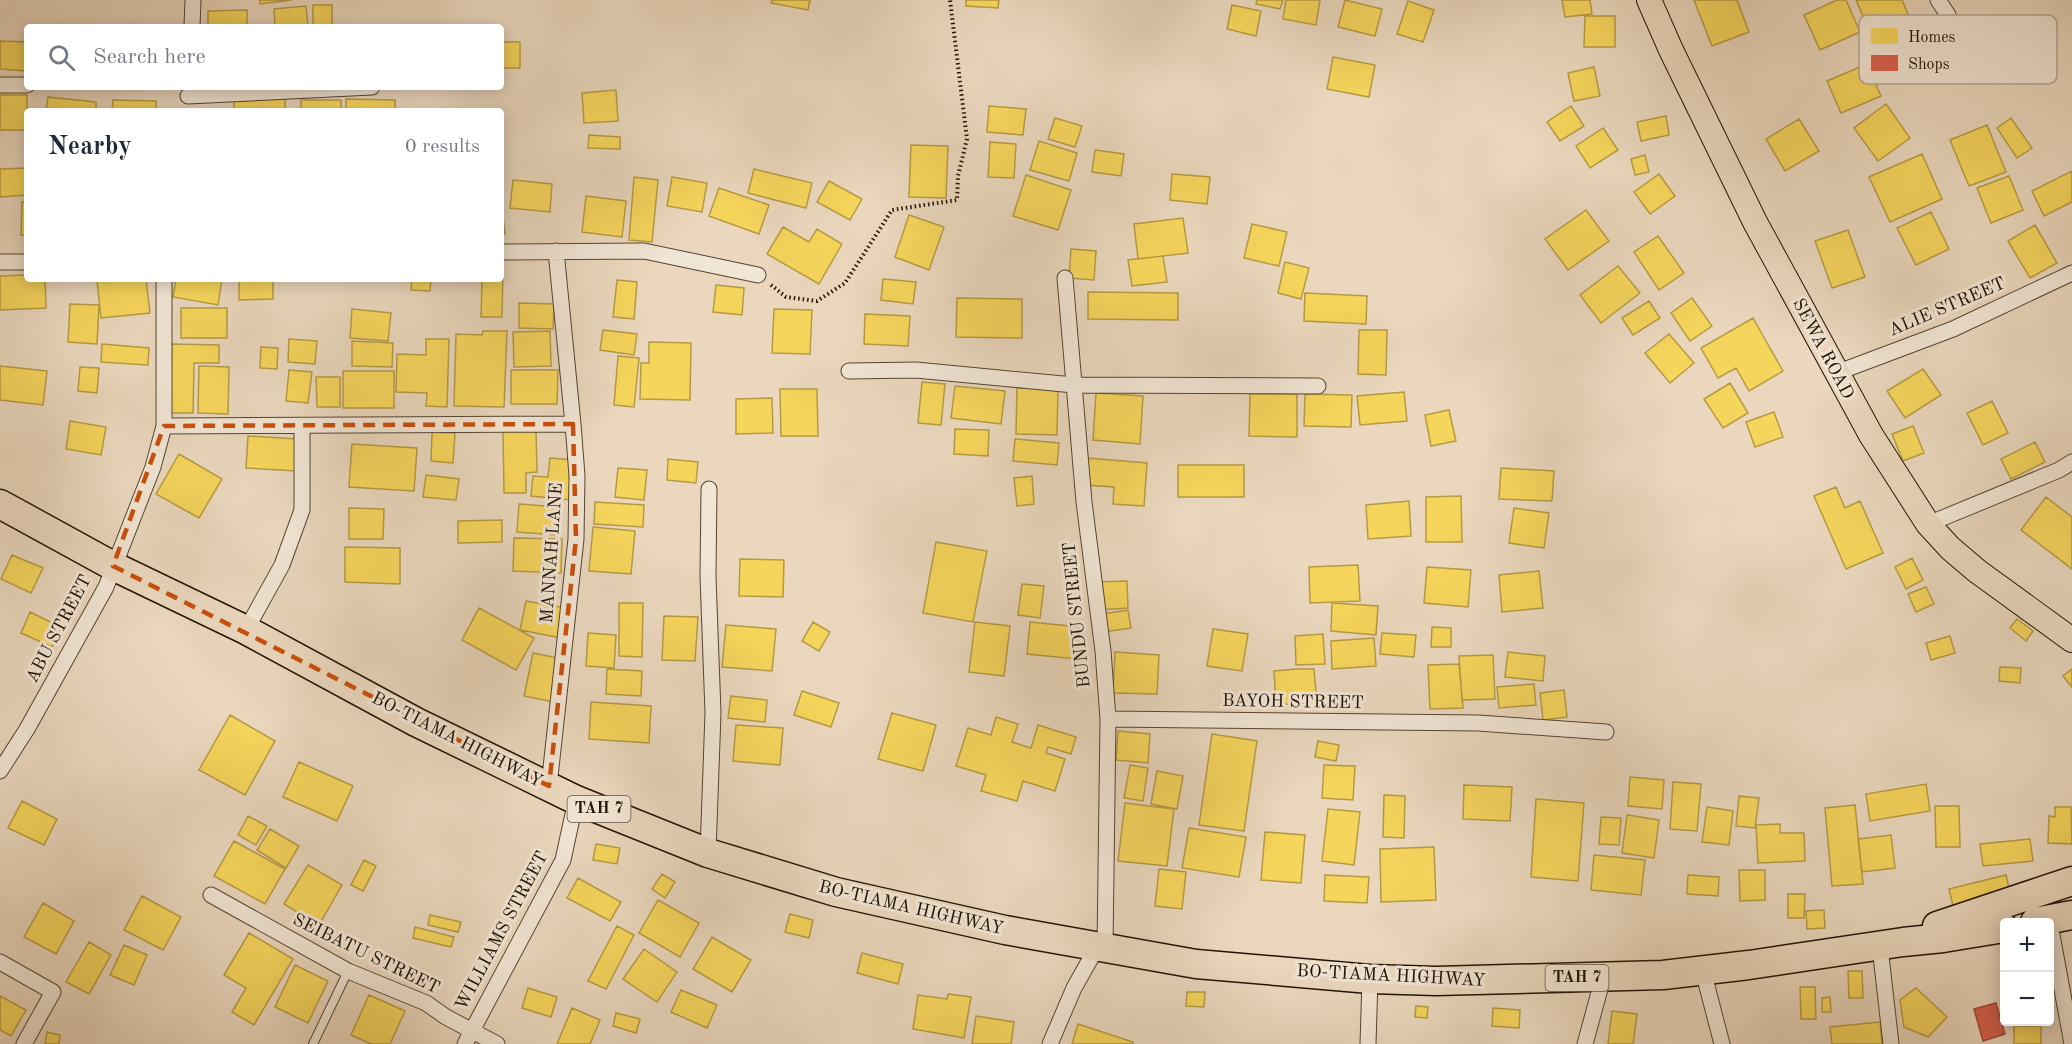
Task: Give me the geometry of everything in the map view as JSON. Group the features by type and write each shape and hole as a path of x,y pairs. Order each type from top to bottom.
{"highway":[{"name":"BO-TIAMA HIGHWAY","path":"0,504 112,566 246,630 416,722 576,800 708,853 836,892 1005,930 1196,964 1370,979 1470,981 1603,978 1703,971 2000,929"},
{"name":"BO-TIAMA HIGHWAY","path":"1892,944 1945,922 2072,881"}],"main road":[{"name":"SEWA ROAD","path":"1649,0 1755,222 1871,435 1928,524 1950,548 1977,571 2072,640"}],"street":[{"path":"192,24 193,0"},
{"path":"1938,0 1948,15"},
{"path":"0,85 24,85"},
{"path":"188,98 322,90"},
{"name":"MANNAH LANE","path":"549,786 576,539 577,476 556,251"},
{"path":"504,252 644,251 758,275"},
{"path":"0,262 24,262"},
{"name":"ALIE STREET","path":"1836,373 1953,329 2072,273"},
{"name":"BUNDU STREET","path":"1065,278 1084,502 1103,651 1108,719 1101,948"},
{"name":"ABU STREET","path":"0,771 27,729 100,597 153,467 164,426 164,282"},
{"path":"849,371 916,369 1074,385 1318,386"},
{"path":"164,426 573,424"},
{"path":"246,630 282,565 302,510 302,427"},
{"path":"1928,524 2059,470 2072,462"},
{"path":"708,853 713,713 708,577 709,489"},
{"name":"BAYOH STREET","path":"1108,719 1478,723 1606,732"},
{"name":"WILLIAMS STREET","path":"468,1038 563,860 576,800"},
{"name":"SEIBATU STREET","path":"211,895 348,971 426,1003 468,1038 497,1044"},
{"path":"2054,939 2072,1044"},
{"path":"1892,944 1892,1044"},
{"path":"1050,1044 1074,988 1101,948"},
{"path":"0,962 53,992 24,1044"},
{"path":"1703,971 1722,1044"},
{"path":"1585,1044 1603,978"},
{"path":"1368,1044 1370,979"}],"lane":[{"path":"313,1044 348,971"}],"path":[{"path":"758,275 786,297 817,301 845,283 892,210 957,200 958,176 967,139 950,0"}],"highlighted area":[{"path":"573,424 576,539 549,786 113,566 164,426"}],"building: Homes":[{"path":"260,0 292,0 260,4"},
{"path":"772,0 810,0 808,10 771,3"},
{"path":"966,0 999,0 998,8 966,6"},
{"path":"1257,0 1283,0 1280,9 1256,4"},
{"path":"1286,0 1320,0 1316,25 1283,19"},
{"path":"1345,0 1382,9 1375,36 1338,27"},
{"path":"1562,0 1590,0 1592,14 1565,17"},
{"path":"1694,0 1737,0 1749,32 1712,46"},
{"path":"1837,0 1846,0 1859,32 1820,50 1804,15"},
{"path":"1856,0 1902,0 1908,14 1906,15 1862,15"},
{"path":"1408,1 1434,10 1423,42 1397,34"},
{"path":"313,5 332,5 332,24 313,24"},
{"path":"1232,5 1261,11 1256,36 1227,29"},
{"path":"306,6 308,24 275,24 274,9"},
{"path":"247,10 247,24 208,24 208,11"},
{"path":"1585,16 1615,16 1615,47 1584,47"},
{"path":"0,41 24,42 24,71 0,69"},
{"path":"504,42 520,42 520,68 504,68"},
{"path":"1333,57 1375,65 1369,97 1327,89"},
{"path":"1594,67 1600,96 1574,101 1568,73"},
{"path":"1859,67 1859,84 1876,84 1881,96 1841,113 1827,81"},
{"path":"616,90 618,121 584,123 582,93"},
{"path":"0,95 27,95 27,108 24,108 24,130 0,130"},
{"path":"48,97 96,102 96,108 46,108"},
{"path":"234,98 285,98 285,108 234,108"},
{"path":"346,99 395,100 395,108 346,108"},
{"path":"113,100 156,101 156,108 112,108"},
{"path":"301,100 341,100 341,108 301,108"},
{"path":"1886,104 1910,138 1878,161 1854,128"},
{"path":"989,106 1026,109 1023,135 987,132"},
{"path":"1571,106 1584,126 1560,141 1547,122"},
{"path":"1666,116 1669,135 1641,141 1637,122"},
{"path":"1055,118 1082,126 1075,147 1048,139"},
{"path":"2011,118 2032,148 2017,158 1997,128"},
{"path":"1799,119 1819,151 1785,171 1766,139"},
{"path":"1987,125 2006,172 1969,186 1950,140"},
{"path":"1603,128 1618,150 1590,168 1576,146"},
{"path":"589,135 620,137 620,149 588,148"},
{"path":"1039,141 1077,153 1069,181 1030,170"},
{"path":"990,142 1016,144 1014,178 988,177"},
{"path":"911,145 948,146 946,198 909,197"},
{"path":"1095,150 1124,154 1121,176 1092,172"},
{"path":"1922,154 1942,199 1890,222 1869,177"},
{"path":"1645,155 1649,172 1635,175 1631,159"},
{"path":"24,168 24,195 0,197 0,169"},
{"path":"754,169 812,183 806,208 748,193"},
{"path":"2072,171 2072,202 2044,216 2032,191"},
{"path":"1172,174 1210,177 1207,204 1170,200"},
{"path":"1659,174 1675,196 1650,214 1634,192"},
{"path":"1026,175 1071,190 1058,230 1013,216"},
{"path":"2009,176 2023,210 1991,223 1977,188"},
{"path":"634,177 658,180 652,242 629,240"},
{"path":"672,177 707,183 702,212 667,206"},
{"path":"513,180 552,184 550,212 510,208"},
{"path":"829,181 862,199 850,220 817,202"},
{"path":"719,188 769,205 759,234 709,216"},
{"path":"586,196 626,201 622,237 582,232"},
{"path":"22,202 24,202 24,235 21,235"},
{"path":"1586,210 1609,241 1568,270 1545,239"},
{"path":"1931,212 1949,249 1916,265 1897,228"},
{"path":"909,215 944,227 929,270 895,257"},
{"path":"1183,218 1188,253 1138,259 1134,224"},
{"path":"1252,224 1287,232 1279,266 1244,258"},
{"path":"2035,225 2057,263 2030,278 2008,241"},
{"path":"783,227 809,242 817,229 842,244 819,284 767,254"},
{"path":"1848,230 1865,277 1832,288 1815,241"},
{"path":"1658,236 1684,273 1659,290 1634,252"},
{"path":"1071,249 1096,251 1094,280 1069,278"},
{"path":"1163,256 1167,282 1132,286 1128,260"},
{"path":"1285,262 1309,268 1301,299 1278,293"},
{"path":"1618,266 1640,293 1601,323 1580,295"},
{"path":"24,275 24,282 45,282 46,308 0,310 0,276"},
{"path":"883,279 916,282 913,304 881,300"},
{"path":"617,280 637,282 634,319 613,317"},
{"path":"97,282 146,282 150,313 101,318"},
{"path":"176,282 222,282 218,305 173,297"},
{"path":"239,282 273,282 273,299 239,300"},
{"path":"412,282 431,282 430,291 411,290"},
{"path":"482,282 503,282 502,317 481,317"},
{"path":"716,285 744,288 742,315 713,312"},
{"path":"1088,292 1178,293 1178,320 1088,319"},
{"path":"1305,293 1367,296 1366,324 1304,321"},
{"path":"957,298 1022,299 1022,338 956,337"},
{"path":"1692,298 1712,326 1690,341 1671,313"},
{"path":"1649,301 1660,318 1633,335 1622,318"},
{"path":"519,303 554,304 553,329 519,328"},
{"path":"70,304 99,305 97,344 68,342"},
{"path":"181,308 227,308 227,338 181,338"},
{"path":"352,309 391,313 388,341 350,338"},
{"path":"774,309 812,310 810,354 772,353"},
{"path":"865,314 910,316 908,346 864,344"},
{"path":"1753,318 1783,371 1749,391 1736,368 1718,378 1701,348"},
{"path":"603,330 637,334 634,355 600,350"},
{"path":"1359,330 1387,330 1386,375 1358,374"},
{"path":"483,331 507,331 504,407 454,406 456,334 482,335"},
{"path":"550,331 551,366 514,367 513,332"},
{"path":"1669,334 1694,363 1670,383 1645,353"},
{"path":"289,339 317,341 315,364 288,362"},
{"path":"426,339 449,339 447,407 426,406 427,393 396,392 397,354 426,355"},
{"path":"352,341 393,343 392,367 352,366"},
{"path":"649,342 691,343 690,400 640,399 641,363 649,363"},
{"path":"102,344 149,348 148,365 101,362"},
{"path":"172,344 219,345 219,363 194,363 193,413 170,413"},
{"path":"261,347 278,348 277,369 260,368"},
{"path":"618,356 639,358 634,407 614,405"},
{"path":"0,366 47,371 43,405 0,400"},
{"path":"199,366 229,367 228,414 198,413"},
{"path":"80,367 99,368 97,393 78,391"},
{"path":"1923,369 1941,395 1905,418 1887,391"},
{"path":"289,370 312,372 308,403 286,401"},
{"path":"511,370 558,370 557,404 511,404"},
{"path":"343,371 394,371 394,408 343,408"},
{"path":"316,377 340,377 340,407 317,407"},
{"path":"922,382 945,384 941,425 918,423"},
{"path":"1730,383 1748,413 1723,428 1704,399"},
{"path":"955,386 1005,391 1001,424 951,418"},
{"path":"1017,388 1058,389 1057,435 1016,434"},
{"path":"780,389 817,389 818,436 781,436"},
{"path":"1404,392 1407,421 1360,425 1357,396"},
{"path":"1096,393 1143,396 1140,444 1093,440"},
{"path":"1250,394 1297,394 1297,437 1249,436"},
{"path":"1305,394 1352,395 1351,427 1304,426"},
{"path":"772,398 773,433 736,434 736,399"},
{"path":"1992,401 2008,433 1983,445 1967,413"},
{"path":"1449,410 1456,441 1431,446 1425,415"},
{"path":"1774,412 1783,437 1755,447 1746,422"},
{"path":"70,421 106,427 101,455 66,449"},
{"path":"1913,426 1924,453 1903,461 1892,434"},
{"path":"955,429 989,430 988,456 954,454"},
{"path":"536,430 537,472 526,473 526,493 504,493 503,431"},
{"path":"432,432 455,433 453,463 431,461"},
{"path":"248,436 298,439 296,471 246,468"},
{"path":"1015,439 1059,443 1057,465 1013,461"},
{"path":"2035,442 2045,462 2011,479 2001,459"},
{"path":"352,444 417,448 414,491 349,487"},
{"path":"179,454 222,479 199,518 156,494"},
{"path":"550,458 575,460 571,500 531,496 533,476 548,477"},
{"path":"1087,458 1147,463 1144,506 1113,504 1114,487 1086,485"},
{"path":"668,459 698,462 696,483 667,480"},
{"path":"1178,465 1244,465 1244,497 1178,497"},
{"path":"618,468 647,470 644,500 615,497"},
{"path":"1501,468 1554,471 1552,501 1499,499"},
{"path":"426,475 459,479 456,500 423,497"},
{"path":"1032,476 1034,504 1017,506 1014,478"},
{"path":"1836,487 1845,508 1860,501 1883,553 1846,569 1814,496"},
{"path":"1461,496 1462,542 1426,542 1426,497"},
{"path":"2046,497 2072,517 2072,569 2021,530"},
{"path":"1409,501 1411,536 1368,539 1366,505"},
{"path":"595,502 644,505 643,527 594,524"},
{"path":"519,504 559,507 557,535 517,532"},
{"path":"349,508 384,509 383,539 349,539"},
{"path":"1514,508 1549,513 1544,548 1509,543"},
{"path":"502,520 502,542 458,543 458,521"},
{"path":"593,527 635,531 631,574 589,571"},
{"path":"514,538 562,539 561,573 513,571"},
{"path":"936,542 987,551 973,622 923,613"},
{"path":"345,547 400,548 400,584 345,582"},
{"path":"12,555 43,568 31,593 1,579"},
{"path":"1912,558 1923,580 1906,589 1895,567"},
{"path":"740,559 784,560 783,597 739,596"},
{"path":"1358,565 1360,601 1310,603 1309,567"},
{"path":"1427,567 1471,570 1468,607 1424,603"},
{"path":"1539,571 1543,608 1502,612 1499,575"},
{"path":"1127,581 1128,608 1100,610 1099,582"},
{"path":"1022,584 1044,586 1040,618 1018,615"},
{"path":"1926,587 1934,604 1916,612 1908,594"},
{"path":"526,601 566,608 561,638 520,630"},
{"path":"619,603 643,603 642,657 619,656"},
{"path":"1332,603 1378,606 1376,635 1331,631"},
{"path":"479,608 534,638 516,670 462,640"},
{"path":"1128,610 1131,628 1104,632 1102,614"},
{"path":"30,612 61,627 52,647 21,633"},
{"path":"664,616 698,617 695,661 662,660"},
{"path":"2017,619 2033,631 2026,641 2010,628"},
{"path":"813,622 830,632 819,651 802,641"},
{"path":"975,622 1010,626 1004,676 969,672"},
{"path":"1030,622 1080,627 1077,659 1027,654"},
{"path":"726,625 776,629 772,671 722,667"},
{"path":"1432,627 1451,628 1451,647 1431,647"},
{"path":"1213,629 1248,634 1242,671 1207,666"},
{"path":"588,633 616,635 614,668 586,666"},
{"path":"1382,633 1416,635 1414,657 1380,654"},
{"path":"1323,634 1325,664 1296,665 1295,636"},
{"path":"1950,636 1955,653 1931,660 1926,643"},
{"path":"1374,638 1376,666 1332,669 1331,641"},
{"path":"1115,652 1159,655 1157,694 1113,693"},
{"path":"1508,652 1545,656 1543,681 1505,677"},
{"path":"533,653 563,659 554,702 524,696"},
{"path":"1493,655 1495,699 1462,700 1459,656"},
{"path":"1459,664 1463,708 1430,709 1428,665"},
{"path":"2000,667 2021,668 2020,683 1999,681"},
{"path":"607,669 642,671 641,696 606,694"},
{"path":"1314,669 1317,702 1276,705 1274,671"},
{"path":"2072,669 2072,687 2063,676"},
{"path":"1534,684 1536,705 1499,708 1497,687"},
{"path":"1564,690 1567,717 1543,720 1540,693"},
{"path":"802,691 839,703 831,727 794,715"},
{"path":"731,696 767,700 765,722 728,718"},
{"path":"591,702 651,706 649,743 589,739"},
{"path":"892,713 936,725 923,771 878,759"},
{"path":"230,715 275,741 245,795 199,770"},
{"path":"996,717 1018,724 1012,742 1031,748 1038,725 1076,737 1071,754 1048,747 1046,753 1065,759 1055,791 1023,781 1017,801 981,791 986,775 956,766 968,728 991,735"},
{"path":"736,725 783,728 780,765 733,761"},
{"path":"1118,731 1150,734 1148,763 1116,760"},
{"path":"1212,734 1257,741 1244,831 1199,825"},
{"path":"1318,741 1339,745 1336,761 1315,757"},
{"path":"299,762 353,786 337,821 283,797"},
{"path":"1130,765 1148,768 1143,801 1124,798"},
{"path":"1324,765 1355,766 1353,800 1322,798"},
{"path":"1157,771 1183,776 1177,809 1151,804"},
{"path":"1630,777 1664,780 1662,809 1628,806"},
{"path":"1673,782 1701,784 1697,831 1670,829"},
{"path":"1926,784 1930,811 1870,821 1866,794"},
{"path":"1464,785 1512,787 1510,821 1463,819"},
{"path":"1384,795 1405,796 1404,838 1383,837"},
{"path":"1739,796 1759,798 1755,828 1736,826"},
{"path":"1536,799 1584,803 1578,881 1531,877"},
{"path":"22,801 57,819 44,845 8,828"},
{"path":"1125,803 1174,809 1167,866 1118,861"},
{"path":"1855,805 1863,884 1832,886 1825,808"},
{"path":"1935,806 1959,806 1960,847 1936,847"},
{"path":"1707,807 1733,811 1729,845 1702,842"},
{"path":"2055,807 2071,807 2072,844 2048,843 2049,816 2055,817"},
{"path":"1328,809 1360,812 1354,865 1322,861"},
{"path":"1627,815 1659,820 1654,858 1622,853"},
{"path":"248,816 267,826 256,845 238,835"},
{"path":"1601,817 1621,818 1619,845 1599,844"},
{"path":"1780,824 1780,833 1804,833 1805,861 1758,863 1756,825"},
{"path":"1189,828 1246,837 1239,877 1182,868"},
{"path":"270,829 299,846 286,868 257,850"},
{"path":"1265,832 1305,835 1301,883 1261,880"},
{"path":"1891,835 1895,868 1862,872 1858,839"},
{"path":"2030,839 2033,861 1983,866 1980,844"},
{"path":"234,841 285,869 265,904 214,876"},
{"path":"596,844 620,848 617,864 593,860"},
{"path":"1434,847 1436,900 1381,902 1380,849"},
{"path":"1594,855 1645,860 1641,895 1591,890"},
{"path":"364,860 376,866 363,891 351,885"},
{"path":"308,865 342,885 319,925 284,904"},
{"path":"1159,869 1186,872 1182,909 1155,906"},
{"path":"1739,870 1765,870 1765,900 1740,901"},
{"path":"662,874 675,882 665,898 652,889"},
{"path":"1325,875 1369,877 1367,903 1324,901"},
{"path":"1688,875 1719,877 1718,896 1687,894"},
{"path":"2006,875 2011,896 1954,910 1949,889"},
{"path":"578,878 621,902 610,921 567,898"},
{"path":"1788,894 1805,894 1804,918 1788,918"},
{"path":"142,896 181,917 163,950 124,930"},
{"path":"658,900 699,923 680,957 639,933"},
{"path":"43,903 74,921 56,954 24,937"},
{"path":"1824,910 1825,928 1807,929 1806,911"},
{"path":"790,914 813,920 809,938 785,932"},
{"path":"430,915 461,922 458,932 428,925"},
{"path":"617,926 634,935 606,989 588,981"},
{"path":"415,927 454,937 451,947 413,938"},
{"path":"249,933 293,959 254,1025 232,1012 246,988 224,975"},
{"path":"712,937 751,960 732,992 693,969"},
{"path":"89,942 111,955 89,994 66,982"},
{"path":"124,945 147,955 134,985 110,975"},
{"path":"644,949 677,972 657,1002 623,979"},
{"path":"862,953 903,964 898,984 857,973"},
{"path":"295,965 328,981 308,1023 275,1007"},
{"path":"1848,971 1862,971 1863,998 1849,998"},
{"path":"1800,987 1815,987 1816,1019 1801,1019"},
{"path":"528,988 557,997 551,1017 522,1008"},
{"path":"1916,988 1947,1017 1928,1037 1904,1027 1900,1000"},
{"path":"681,990 717,1005 707,1028 671,1012"},
{"path":"1187,992 1205,992 1204,1007 1186,1006"},
{"path":"948,994 971,997 964,1038 913,1029 918,995 947,999"},
{"path":"369,995 405,1011 390,1044 371,1044 351,1035"},
{"path":"0,996 26,1010 11,1036 0,1030"},
{"path":"1830,997 1831,1012 1822,1012 1822,998"},
{"path":"1416,1006 1428,1007 1427,1018 1415,1017"},
{"path":"572,1008 600,1020 590,1044 557,1044"},
{"path":"1493,1008 1520,1010 1519,1028 1492,1026"},
{"path":"1612,1011 1637,1014 1633,1044 1608,1044"},
{"path":"616,1013 640,1019 636,1033 613,1026"},
{"path":"976,1016 1014,1022 1011,1044 972,1044"},
{"path":"1880,1022 1882,1044 1832,1044 1830,1027"},
{"path":"1078,1024 1133,1042 1133,1044 1072,1044"},
{"path":"2014,1026 2041,1026 2041,1044 2014,1044"},
{"path":"47,1032 60,1035 59,1044 45,1044"}],"building: Shops":[{"path":"1996,1003 2000,1026 2003,1026 2005,1034 1983,1041 1974,1009"}]}
